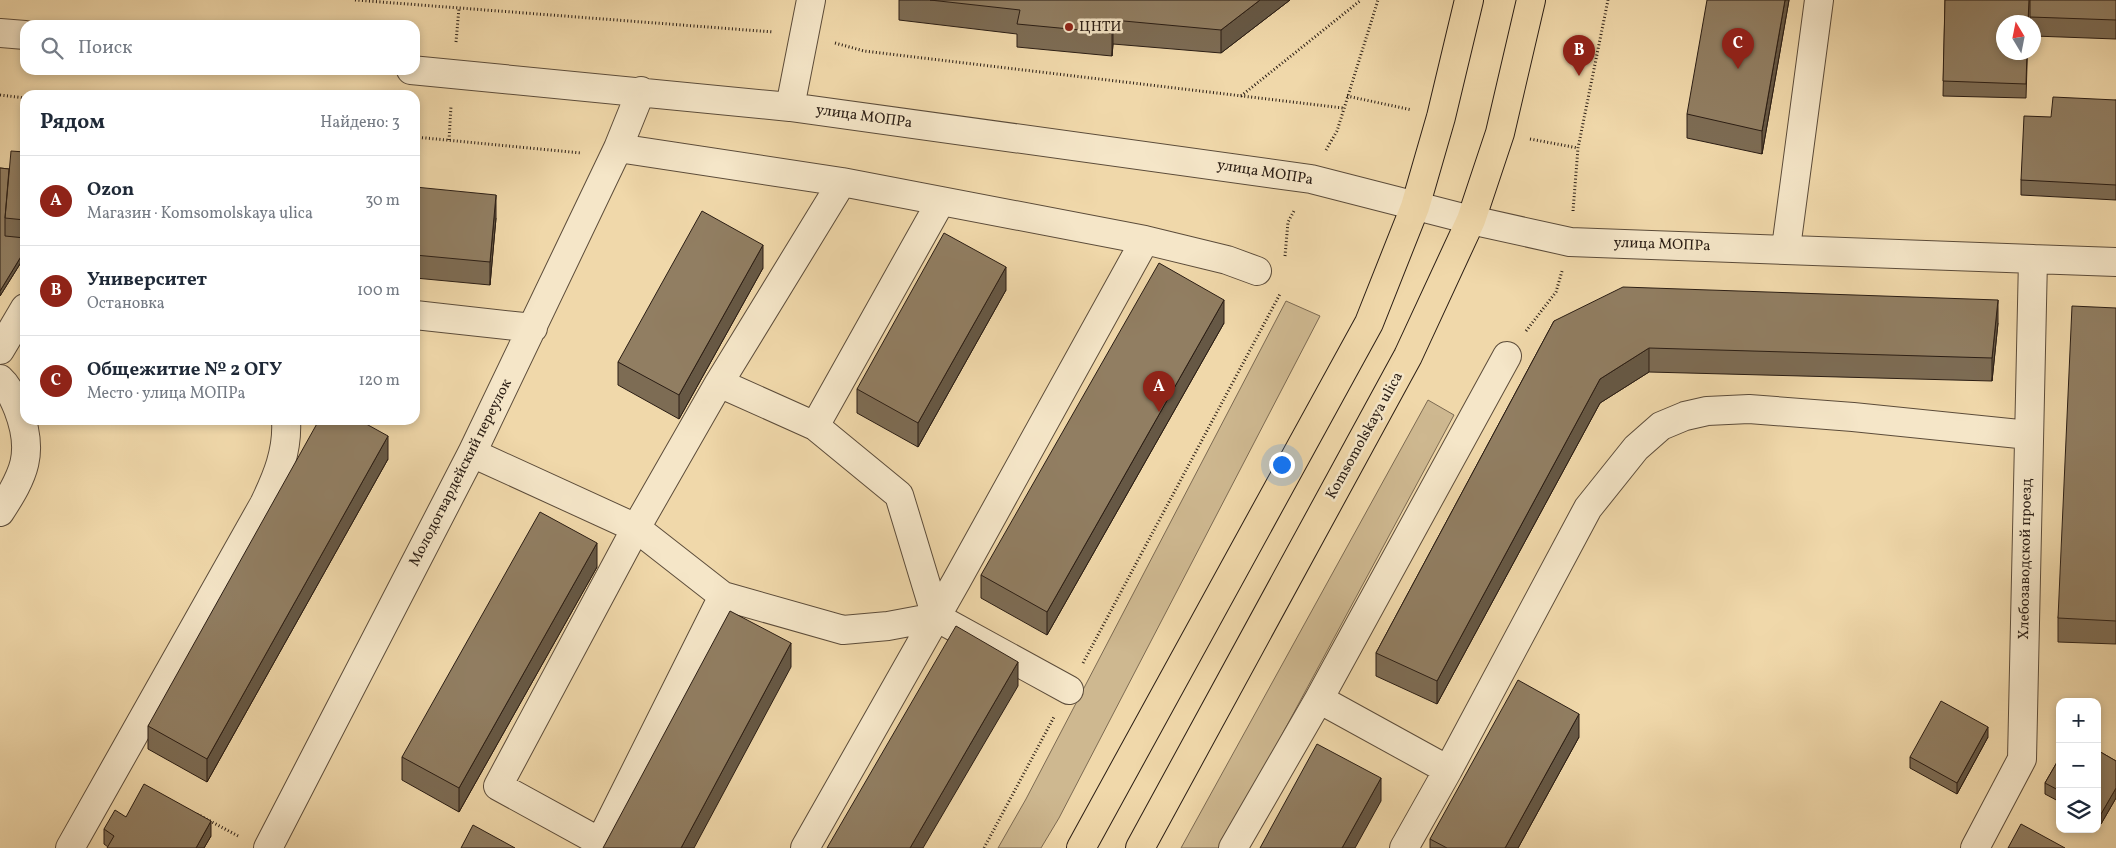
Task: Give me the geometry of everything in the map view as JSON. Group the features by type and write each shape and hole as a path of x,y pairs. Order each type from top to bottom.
{"main road":[{"path":"1081,848 1369,323 1415,207 1441,117 1469,0"},
{"name":"Komsomolskaya ulica","path":"1140,848 1408,356 1471,220 1500,133 1531,0"}],"street":[{"path":"790,107 811,0"},
{"path":"1786,248 1819,0"},
{"path":"0,33 20,35"},
{"name":"улица МОПРа","path":"420,71 790,107 1311,179 1415,207 1570,242 1786,248 2116,262"},
{"name":"Молодогвардейский переулок","path":"256,843 472,453 616,152 641,91"},
{"path":"616,152 842,182 1145,240 1227,260 1257,271"},
{"path":"723,596 600,842 498,786 636,528 718,383 842,182"},
{"path":"814,426 941,202"},
{"path":"805,848 936,617 1145,240"},
{"name":"Хлебозаводской проезд","path":"1975,848 2022,759 2033,259"},
{"path":"0,350 20,316"},
{"path":"420,316 533,328"},
{"path":"1233,848 1319,699 1507,356"},
{"path":"0,379 4,383 20,415"},
{"path":"718,383 814,426 899,495 936,617"},
{"path":"1404,848 1448,770 1588,508 1636,448 1661,426 1685,416 1708,411 1749,409 1853,416 2029,435"},
{"path":"0,512 18,485 25,467 27,448 24,425"},
{"path":"70,848 268,497 282,461 286,443 286,425"},
{"path":"472,453 636,528 723,596 843,630 888,626 936,617 1068,690"},
{"path":"1319,699 1448,770"}],"path":[{"path":"355,0 805,35 864,51 1343,108"},
{"path":"1240,97 1360,0"},
{"path":"1285,258 1288,222 1336,131 1378,0"},
{"path":"1507,356 1556,292 1570,242 1578,148 1608,0"},
{"path":"0,95 20,97"},
{"path":"420,137 616,152"},
{"path":"984,848 1282,290"},
{"path":"192,811 256,843"}],"shaded area":[{"path":"1286,301 1320,316 1059,818 1041,848 998,848 1026,799"},
{"path":"1428,400 1454,415 1221,848 1181,848"}],"building":[{"path":"930,0 1260,0 1221,30 1113,20 1112,33 1017,24 1020,10"},
{"path":"1707,0 1785,0 1762,131 1687,114"},
{"path":"1945,0 2029,0 2028,15 1996,15 1996,60 2027,60 2026,84 1943,81"},
{"path":"2030,0 2116,0 2116,20 2041,17 2041,15 2030,15"},
{"path":"2053,97 2116,100 2116,185 2021,180 2024,116 2051,117"},
{"path":"11,151 20,152 20,220 5,218"},
{"path":"0,168 9,169 5,236 20,238 20,258 0,291"},
{"path":"420,187 496,195 490,262 420,255"},
{"path":"702,211 763,245 679,395 618,362"},
{"path":"944,233 1006,267 918,423 857,389"},
{"path":"1159,263 1224,300 1047,612 981,575"},
{"path":"1623,287 1998,300 1992,358 1649,348 1600,379 1437,681 1376,653 1554,321"},
{"path":"2072,306 2116,308 2116,621 2058,618"},
{"path":"316,425 368,425 388,436 207,759 148,726"},
{"path":"540,512 597,543 459,788 402,757"},
{"path":"730,611 791,643 681,848 603,848"},
{"path":"956,626 1018,662 910,848 827,848"},
{"path":"1518,680 1579,714 1505,848 1447,848 1430,839"},
{"path":"1941,701 1988,727 1957,783 1910,757"},
{"path":"1317,744 1381,778 1342,848 1260,848"},
{"path":"2101,752 2116,761 2116,788 2101,814"},
{"path":"2056,764 2056,789 2045,783"},
{"path":"144,784 211,821 196,848 107,848 114,836 104,829 115,810 126,817"},
{"path":"2021,824 2065,848 2008,848"},
{"path":"473,825 515,848 461,848"}],"place":[{"name":"ЦНТИ","path":"1069,27"},
{"name":"Общежитие № 2 ОГУ","path":"1738,69"},
{"name":"Университет","path":"1579,76"},
{"name":"Ozon","path":"1159,412"}]}
